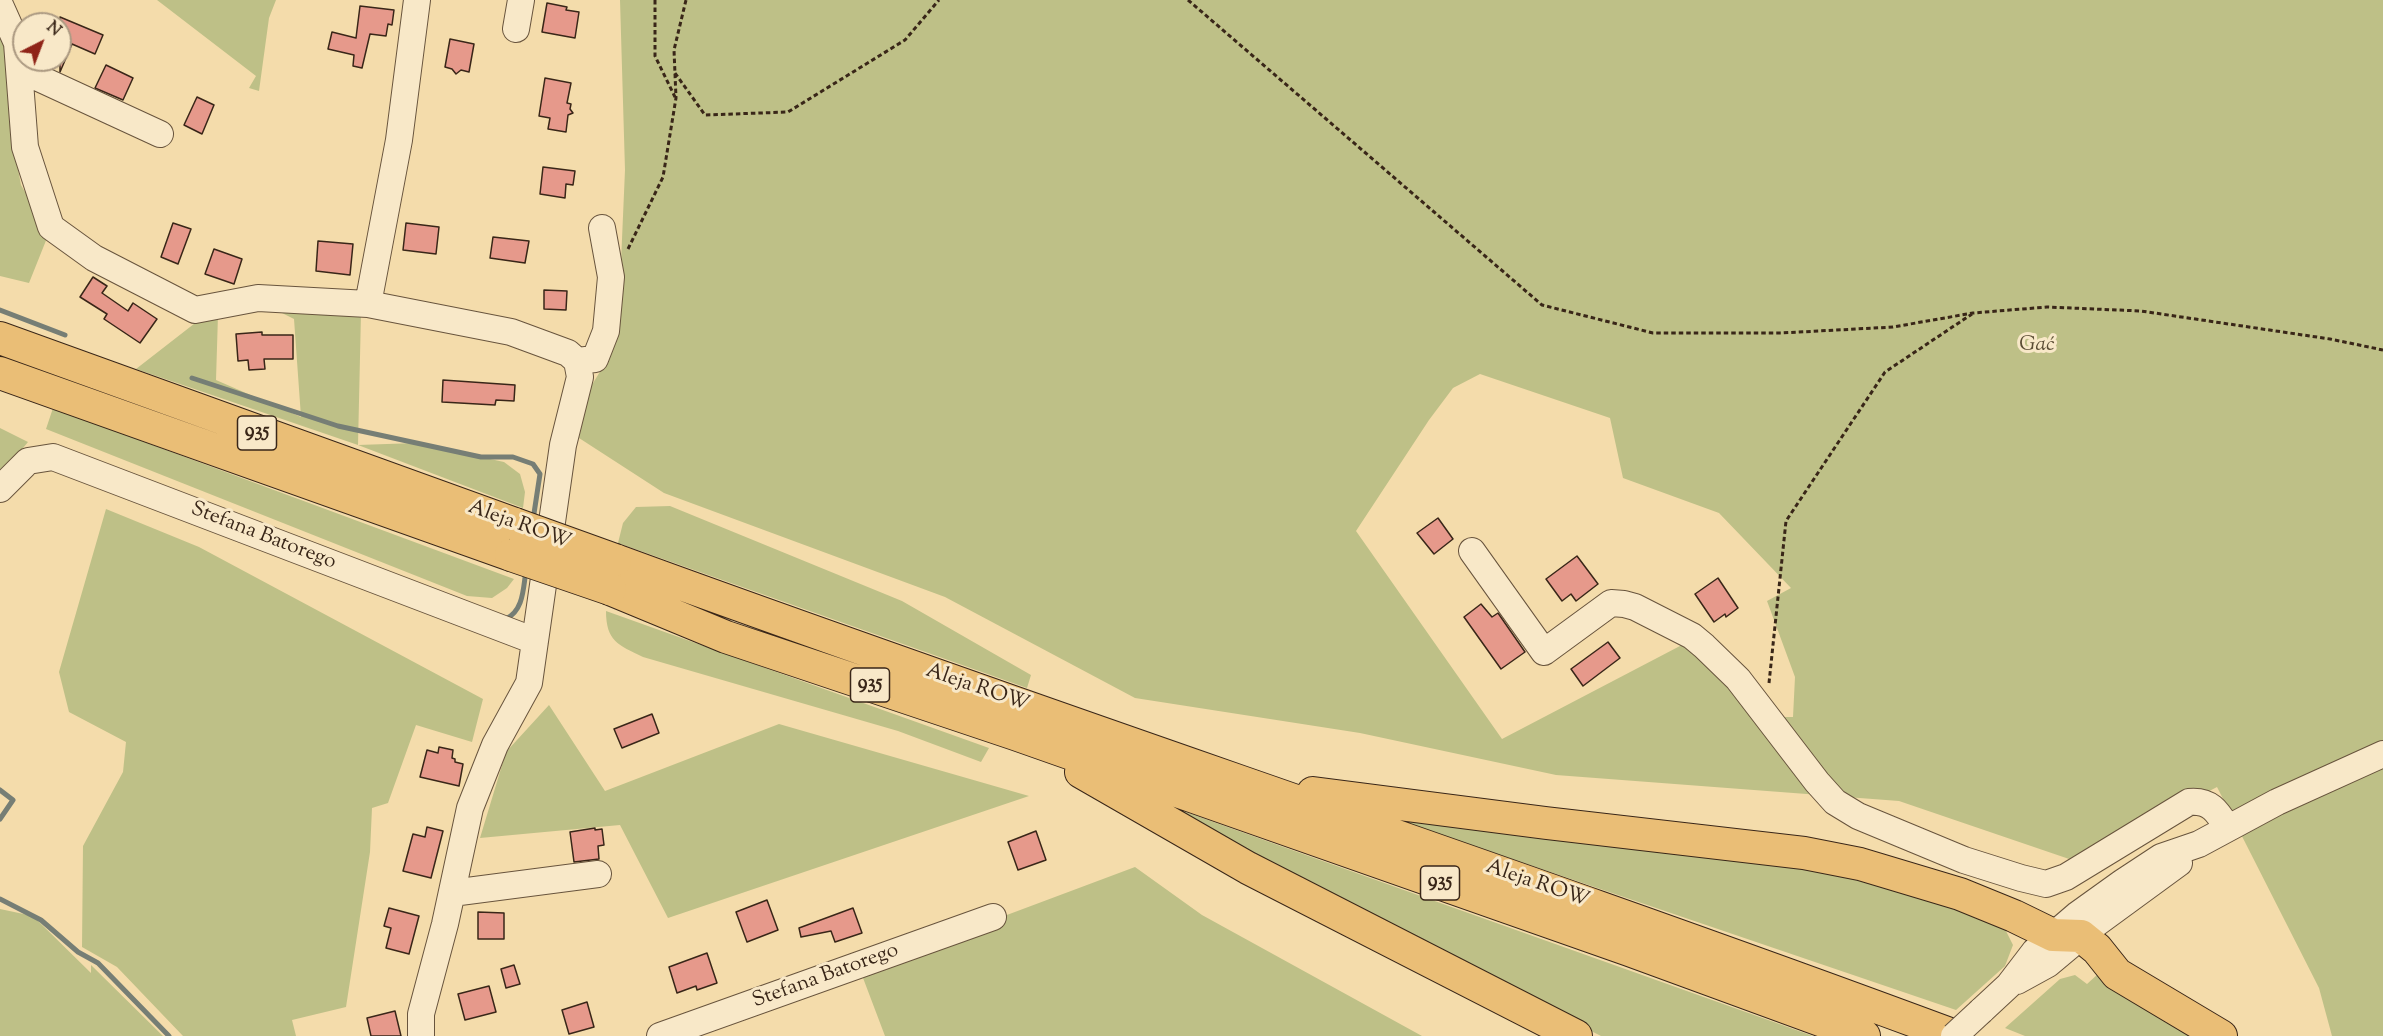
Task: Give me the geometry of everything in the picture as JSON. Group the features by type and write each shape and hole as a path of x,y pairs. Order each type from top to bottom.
{"main road":[{"name":"Aleja ROW","path":"0,338 513,539 613,575 819,635 1712,947 1954,1036"},
{"name":"Aleja ROW","path":"0,373 513,539"},
{"name":"Aleja ROW","path":"613,575 726,637 1015,734 1629,950 1864,1036"},
{"path":"1015,734 1248,868 1576,1036"},
{"path":"1255,786 1804,853 1860,864 1960,894 2097,949 2117,974 2221,1036"}],"street":[{"path":"368,304 399,140 417,0"},
{"path":"516,29 521,0"},
{"path":"0,5 12,32"},
{"path":"19,72 25,147 51,227 94,258 195,310 258,298 368,304 511,332 568,353 577,361 579,377 563,445 529,683 495,745 470,808 452,893 421,1014 421,1036"},
{"path":"26,72 160,134"},
{"path":"577,361 595,359 606,331 611,277 602,228"},
{"name":"Stefana Batorego","path":"0,489 28,460 53,457 535,641"},
{"path":"1472,551 1544,652 1611,603 1624,604 1692,636 1738,679 1835,802 1858,816 1964,860 2046,884 2066,878 2189,802 2200,801 2214,807 2227,827"},
{"path":"1954,1036 2009,986 2048,964 2067,936 2169,872 2199,844 2227,827 2383,754"},
{"path":"452,893 598,874"},
{"name":"Stefana Batorego","path":"660,1036 993,917"}],"path":[{"path":"655,0 655,56 676,98"},
{"path":"611,277 619,268 663,177 676,98 674,50 686,0"},
{"path":"675,73 705,116 788,112 905,40 939,0"},
{"path":"1188,0 1542,304 1653,333 1781,333 1893,327 1973,313 2047,307 2141,311 2330,339 2383,350"},
{"path":"1769,719 1769,671 1786,521 1885,372 1973,313"}],"green space":[{"path":"157,0 276,0 269,18 259,91 249,88 256,76"},
{"name":"Gać","path":"620,0 2383,0 2383,1036 2332,1036 2319,988 2217,787 2075,861 1899,801 1556,775 1360,733 1135,698 945,597 664,493 579,438 590,388 609,357 620,285 625,170","holes":["1480,374 1610,418 1623,478 1719,513 1791,588 1767,601 1795,677 1793,717 1780,717 1701,635 1502,739 1356,531 1429,420 1453,388"]},
{"path":"0,24 11,48 12,137 21,185 49,233 29,283 0,276"},
{"path":"272,308 361,313 358,445 136,369 199,320 218,315 216,380 301,417 294,319"},
{"path":"53,408 514,579 507,588 492,598 467,596 46,429"},
{"path":"0,428 28,442 0,476"},
{"path":"416,443 504,462 520,474 525,492 523,508 358,445"},
{"path":"670,506 902,601 1031,675 1027,688 618,543 623,523 636,507"},
{"path":"106,509 199,547 483,699 472,742 416,725 388,803 372,808 370,852 346,1007 292,1020 296,1036 183,1036 117,967 82,947 83,846 123,772 126,742 69,712 59,672"},
{"path":"606,611 989,748 981,762 898,731 643,657 615,641 608,629"},
{"path":"549,705 605,791 779,724 1029,796 668,918 620,825 480,838 506,752"},
{"path":"1121,789 1813,1036 1601,1036 1387,928"},
{"path":"1368,810 1870,877 1983,918 2005,929 2013,945 2005,966 1956,1010"},
{"path":"1135,867 1202,915 1422,1036 885,1036 860,970"},
{"path":"0,909 33,916 91,973 91,965 163,1036 0,1036"},
{"path":"2098,974 2202,1036 2025,1036 2005,1028 2060,979 2075,975 2087,984"}],"building":[{"path":"547,3 579,12 575,38 542,32"},
{"path":"360,6 394,10 392,25 388,24 386,36 370,34 362,68 353,66 354,55 328,49 332,32 356,38"},
{"path":"72,22 103,35 95,54 72,44"},
{"path":"450,39 474,44 469,72 461,70 456,74 452,69 445,67"},
{"path":"106,65 133,78 123,100 95,88"},
{"path":"545,78 571,83 567,103 571,104 570,109 573,113 568,115 566,132 548,129 550,118 539,116"},
{"path":"197,97 214,105 202,134 184,125"},
{"path":"543,167 575,171 573,185 566,184 565,198 540,194"},
{"path":"173,223 191,229 178,264 161,257"},
{"path":"406,223 439,227 436,254 403,250"},
{"path":"493,237 529,241 525,263 490,258"},
{"path":"318,241 353,244 350,275 316,271"},
{"path":"214,249 242,259 234,284 205,274"},
{"path":"93,277 107,286 102,293 128,311 133,303 157,319 140,343 104,319 107,314 80,297"},
{"path":"544,290 567,291 566,310 544,309"},
{"path":"262,332 262,335 293,335 293,359 264,359 265,369 249,370 248,360 238,361 236,334"},
{"path":"443,380 515,385 514,401 496,400 495,405 442,402"},
{"path":"1438,518 1453,539 1434,554 1417,533"},
{"path":"1577,556 1598,584 1576,601 1571,594 1562,601 1546,579"},
{"path":"1718,578 1738,608 1714,622 1695,594"},
{"path":"1481,604 1492,617 1498,613 1525,652 1501,669 1464,617"},
{"path":"1608,642 1620,658 1583,686 1571,669"},
{"path":"652,714 659,733 622,748 614,729"},
{"path":"439,747 453,750 452,758 455,762 463,764 459,786 420,777 427,750 438,753"},
{"path":"427,827 443,831 431,878 403,871 413,834 425,837"},
{"path":"595,828 595,830 602,829 604,845 598,846 599,859 574,862 570,832"},
{"path":"1036,831 1046,860 1018,870 1008,842"},
{"path":"767,900 778,930 747,942 736,912"},
{"path":"389,908 419,916 409,954 386,948 391,928 384,926"},
{"path":"853,908 862,933 835,942 831,931 801,937 799,928"},
{"path":"478,912 504,913 504,939 478,939"},
{"path":"707,953 717,983 697,990 696,986 677,993 669,967"},
{"path":"514,965 520,984 506,988 501,969"},
{"path":"489,986 496,1012 465,1020 458,994"},
{"path":"587,1002 594,1027 569,1034 562,1010"},
{"path":"395,1011 401,1036 371,1036 367,1018"}],"waterway":[{"path":"0,310 65,335"},
{"path":"192,378 338,426 481,457 513,457 533,464 540,474 533,520"},
{"path":"506,619 512,615 519,604 526,571"},
{"path":"0,790 13,800 0,819"},
{"path":"0,899 41,920 78,952 98,963 169,1036"}]}
